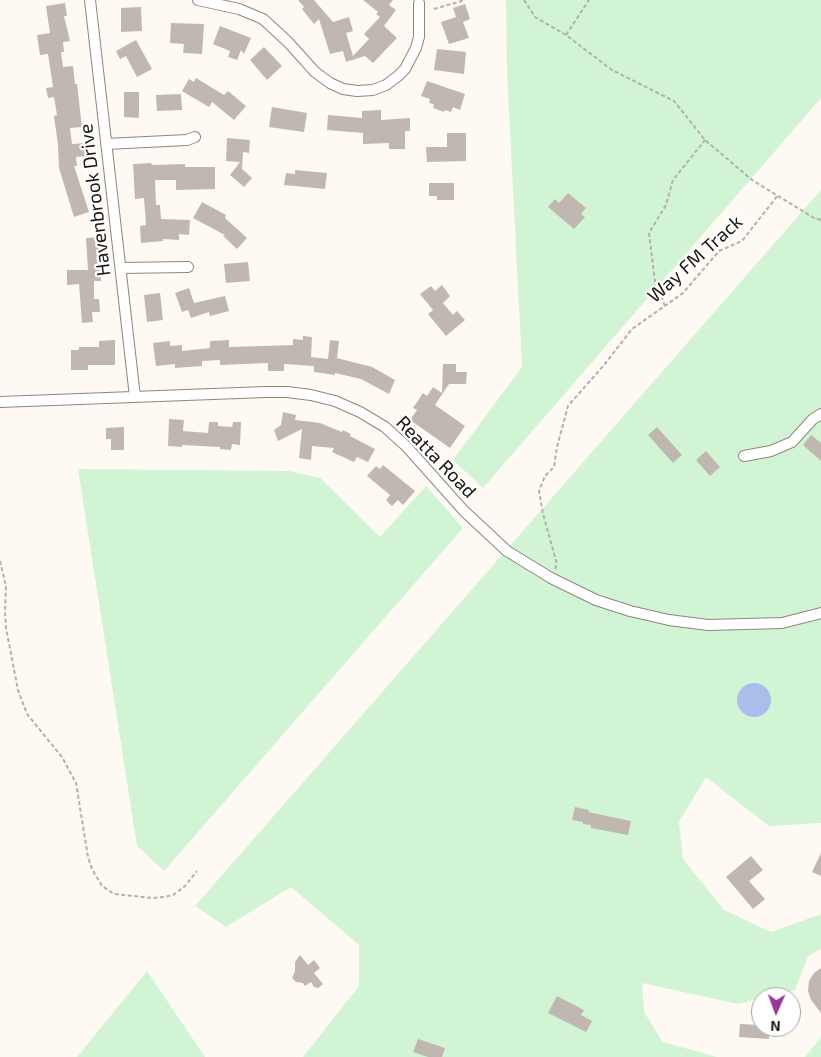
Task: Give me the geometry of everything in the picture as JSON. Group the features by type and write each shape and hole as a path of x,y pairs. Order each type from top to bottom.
{"street":[{"name":"Havenbrook Drive","path":"90,0 135,397"},
{"path":"198,0 239,9 263,19 288,42 315,72 330,83 343,89 356,91 373,90 386,85 405,68 416,48 419,37 419,3"},
{"path":"106,144 187,140 194,137"},
{"path":"121,268 188,267"},
{"name":"Reatta Road","path":"0,402 288,392 335,401 360,412 385,427 406,446 464,511 507,551 551,578 596,600 630,611 669,620 708,625 782,623 821,613"},
{"path":"744,456 771,450 792,442 821,414"}],"path":[{"path":"434,9 464,0"},
{"path":"524,0 535,17 566,35 612,70 674,101 705,140 752,180 814,218 821,220"},
{"path":"566,35 589,0"},
{"path":"665,306 655,282 649,233 666,205 673,180 705,140"},
{"name":"Way FM Track","path":"551,578 557,564 543,514 539,491 544,476 554,467 557,446 568,406 632,330 683,293 720,251 742,241 778,195"},
{"path":"0,560 6,586 6,628 18,690 28,714 62,757 76,783 88,857 92,869 102,886 114,894 153,898 164,897 173,895 185,886 197,871"}],"green space":[{"path":"506,0 821,0 821,98 483,488 453,460 522,367 507,71"},
{"path":"821,190 821,823 769,826 706,777 679,822 683,859 724,910 771,932 821,914 821,949 808,956 796,987 751,987 751,1001 738,1004 642,983 644,1012 663,1042 717,1057 303,1057 359,986 359,945 291,887 226,927 195,906"},
{"path":"78,469 289,471 320,478 380,537 426,486 463,528 164,871 137,846"},
{"path":"147,971 205,1057 77,1057"},
{"path":"821,1037 821,1057 805,1057"}],"water":[{"path":"754,683 761,684 766,688 770,693 770,707 766,712 761,716 754,717 747,716 742,712 738,707 737,700 738,693 742,688 747,684"}],"building":[{"path":"298,0 314,0 333,22 349,17 353,31 346,33 353,56 369,39 364,34 380,17 376,14 378,12 363,0 393,0 389,5 396,10 384,26 397,38 373,63 365,56 346,62 343,51 330,54 319,19 314,24 302,9 304,7"},
{"path":"65,3 67,16 64,16 70,41 63,42 64,52 61,52 63,67 73,66 82,127 70,128 72,144 88,143 89,156 76,157 77,166 74,166 89,212 74,217 59,168 54,116 57,115 54,97 48,98 46,88 53,87 48,54 40,55 37,35 50,33 46,6"},
{"path":"465,4 470,19 463,22 469,38 449,44 441,22 456,17 453,8"},
{"path":"141,7 142,31 121,32 121,8"},
{"path":"171,23 204,24 202,54 183,53 184,44 170,43"},
{"path":"220,26 251,38 244,54 241,50 237,60 228,57 230,51 213,44"},
{"path":"136,40 152,69 137,77 126,56 120,59 116,51"},
{"path":"264,47 282,66 267,80 250,60"},
{"path":"437,49 466,52 464,74 434,70"},
{"path":"196,78 224,95 228,91 246,106 234,120 212,102 209,107 182,91 189,79 194,82"},
{"path":"427,81 465,94 460,110 453,107 451,112 445,110 444,112 433,108 434,104 429,103 430,99 421,96"},
{"path":"124,92 139,92 139,118 124,117"},
{"path":"181,94 182,110 157,111 156,95"},
{"path":"272,107 307,113 304,132 269,127"},
{"path":"381,110 381,120 410,118 410,131 405,131 405,149 389,149 389,143 363,144 363,133 327,130 328,115 362,118 362,111"},
{"path":"447,133 466,133 466,161 427,162 426,147 447,147"},
{"path":"227,138 250,140 249,153 243,152 242,169 252,178 244,187 230,175 240,162 226,161"},
{"path":"151,163 152,165 185,164 185,167 215,167 215,189 176,190 176,180 155,180 156,205 160,205 161,219 190,220 189,235 179,234 179,240 163,239 163,241 141,243 140,226 146,225 144,198 135,199 133,164"},
{"path":"295,170 327,173 325,189 284,185 286,173 295,174"},
{"path":"429,183 454,183 454,200 437,200 437,196 429,196"},
{"path":"568,193 586,208 581,214 585,217 574,229 548,207 555,199 559,203"},
{"path":"202,202 226,215 225,218 247,238 237,249 223,236 225,235 193,218"},
{"path":"101,237 101,281 94,281 94,299 99,299 100,312 92,312 93,322 82,323 79,284 67,285 67,270 88,270 86,238"},
{"path":"248,262 250,281 226,283 224,264"},
{"path":"442,285 450,296 443,303 453,315 457,311 465,320 446,336 428,314 433,310 420,294 431,286 435,291"},
{"path":"189,288 194,303 225,296 229,311 210,316 209,312 191,318 188,310 182,312 175,293"},
{"path":"160,293 163,320 147,322 144,295"},
{"path":"303,336 312,337 311,357 328,359 330,340 339,341 337,358 372,367 395,380 389,394 361,379 335,373 335,375 314,372 314,366 284,364 284,371 268,371 268,363 220,365 220,360 202,361 202,366 175,368 175,364 156,366 153,343 170,341 170,346 182,345 182,351 210,348 210,341 229,340 229,347 293,345 293,339 303,340"},
{"path":"115,340 115,365 88,365 88,370 71,370 71,350 79,350 79,347 99,347 99,341"},
{"path":"443,364 456,364 456,372 467,372 466,384 449,384 435,405 465,426 450,448 410,420 417,410 413,408 423,393 427,396 433,387 442,393"},
{"path":"283,412 296,415 295,420 320,423 342,432 343,430 351,434 350,436 375,449 368,462 357,457 354,462 332,452 334,448 312,446 311,460 299,458 302,429 278,441 274,430 281,425"},
{"path":"169,419 184,420 183,431 208,433 209,422 218,422 218,426 232,427 233,422 241,422 240,445 232,444 231,450 220,449 220,447 168,446"},
{"path":"124,427 124,450 111,450 111,439 106,439 106,428"},
{"path":"657,427 682,455 673,463 648,435"},
{"path":"811,435 821,443 821,461 803,445"},
{"path":"706,451 720,467 710,476 696,460"},
{"path":"383,465 415,491 403,505 398,500 392,506 386,500 390,495 367,476 376,466 380,469"},
{"path":"575,807 589,810 588,812 631,821 628,835 591,828 591,825 572,820"},
{"path":"821,853 821,876 812,872"},
{"path":"751,856 763,870 749,881 765,899 753,909 726,877"},
{"path":"300,955 308,965 314,960 320,968 314,973 323,984 318,988 314,987 311,982 305,986 303,983 296,982 292,978 295,971 295,962"},
{"path":"821,968 821,1013 811,1000 808,991 809,981 814,973"},
{"path":"557,996 584,1010 581,1015 592,1021 586,1032 548,1013"},
{"path":"740,1024 751,1025 751,1037 769,1037 769,1039 739,1037"},
{"path":"418,1039 445,1048 442,1057 428,1057 413,1052"}]}
